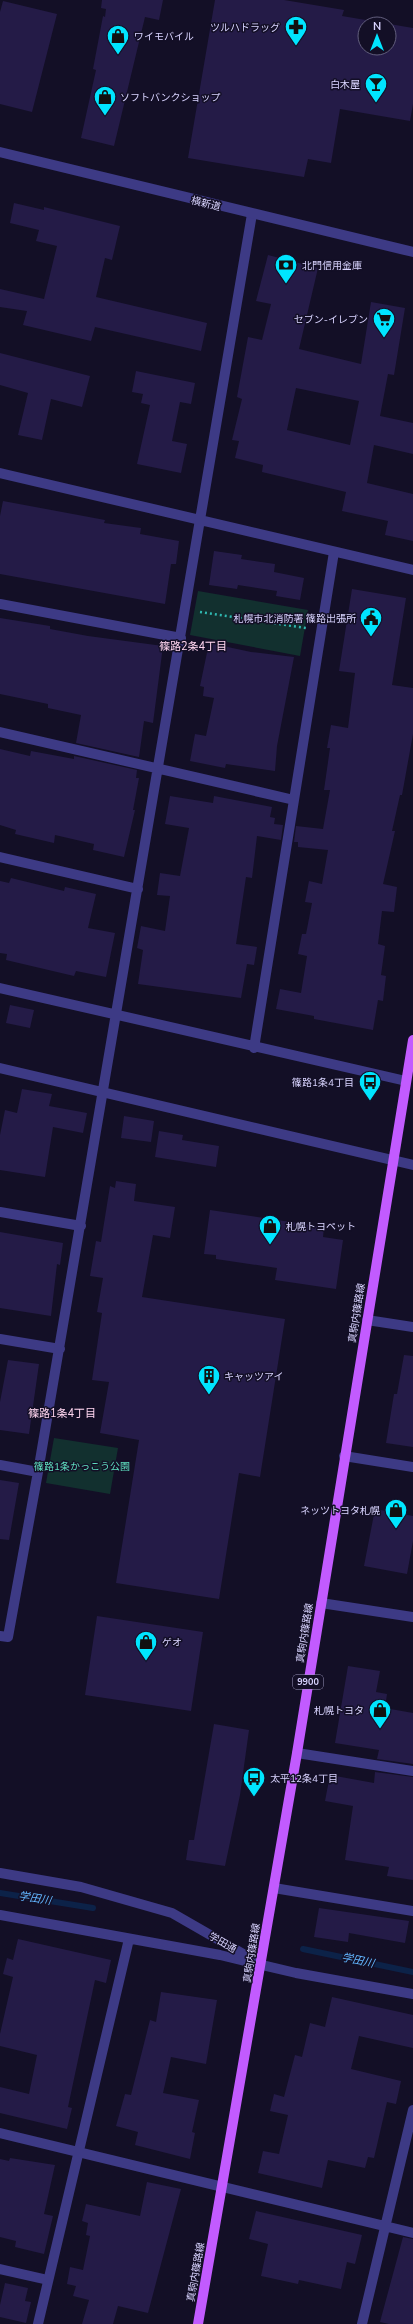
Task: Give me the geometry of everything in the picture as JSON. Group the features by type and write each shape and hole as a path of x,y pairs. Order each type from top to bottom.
{"main road":[{"name":"真駒内篠路線","path":"198,2324 297,1753 392,1160 413,1040"}],"street":[{"name":"横新道","path":"0,152 413,252"},
{"path":"0,1636 8,1637 60,1349 252,214"},
{"path":"0,473 413,570"},
{"path":"254,1048 334,552"},
{"path":"0,604 181,638"},
{"path":"0,732 158,770 294,800"},
{"path":"0,857 138,889"},
{"path":"0,988 254,1048 406,1081"},
{"path":"0,1068 104,1091 413,1165"},
{"path":"0,1212 81,1226"},
{"path":"367,1320 413,1327"},
{"path":"0,1339 60,1349"},
{"path":"344,1456 413,1467"},
{"path":"0,1465 38,1472"},
{"path":"321,1603 413,1617"},
{"path":"297,1753 413,1771"},
{"name":"学田通","path":"0,1873 81,1887 172,1913 260,1964"},
{"path":"274,1888 413,1911"},
{"name":"学田通","path":"0,1915 260,1964"},
{"path":"38,2324 129,1939"},
{"path":"260,1964 296,1973 413,1994"},
{"path":"362,2324 413,2110"},
{"path":"0,2133 222,2188 413,2233"},
{"path":"0,2269 48,2280"}],"path":[{"path":"197,612 313,629"}],"green space":[{"path":"198,591 308,610 300,656 190,635"},
{"name":"篠路1条かっこう公園","path":"54,1438 118,1448 110,1494 46,1483"}],"building":[{"path":"102,0 163,0 159,20 145,17 114,146 81,138 96,70 93,69 103,16 105,17 106,9 101,8"},
{"path":"215,0 284,0 344,10 342,16 357,19 357,56 397,56 397,25 413,28 413,104 410,121 340,109 331,163 308,159 304,177 188,158"},
{"path":"3,1 57,14 32,112 0,104 0,12"},
{"path":"14,203 44,210 44,207 120,226 112,260 105,258 96,297 207,323 201,351 95,327 91,341 23,325 27,311 0,307 0,289 44,299 57,246 36,241 39,230 10,223"},
{"path":"268,255 318,268 299,349 361,364 371,302 405,308 394,375 388,374 380,416 413,423 413,454 374,445 367,483 413,494 413,541 385,535 388,521 342,511 346,492 262,472 263,465 235,458 239,441 232,440 242,399 237,397 248,337 262,340 271,304 256,301","holes":["296,388 359,401 350,445 287,430"]},
{"path":"0,353 90,376 82,407 51,399 42,440 18,435 28,393 0,385"},
{"path":"136,371 195,383 191,404 180,402 172,441 187,444 181,473 137,464 150,405 141,403 143,394 132,392"},
{"path":"3,501 105,520 104,523 141,528 140,534 179,541 176,564 171,564 165,604 0,574 0,516"},
{"path":"214,551 242,555 241,559 275,564 274,572 304,578 300,600 276,596 277,591 238,585 237,589 209,585"},
{"path":"352,589 406,598 392,685 413,688 413,734 402,795 400,795 392,831 395,831 383,884 397,887 394,912 382,911 378,944 385,946 381,975 386,976 383,1001 378,1000 373,1030 314,1019 314,1016 276,1009 280,989 301,993 307,956 298,954 302,934 306,934 312,903 305,902 309,881 322,884 328,850 298,847 298,842 294,842 296,826 323,829 330,790 324,790 330,748 327,748 331,725 348,728 355,673 339,671"},
{"path":"0,618 50,626 50,629 88,636 163,646 153,723 144,721 139,757 76,743 81,715 48,708 48,704 0,694"},
{"path":"209,643 251,652 294,657 277,746 275,771 226,764 225,768 190,761 195,734 206,736 214,698 203,696 204,687 200,686"},
{"path":"0,749 30,756 31,751 74,759 74,756 137,770 136,778 139,778 133,810 135,810 124,857 93,850 94,844 55,835 54,843 15,834 16,830 0,825"},
{"path":"170,796 213,803 214,796 272,807 270,817 275,818 274,824 283,825 281,840 257,836 252,878 246,877 236,944 257,947 254,965 247,964 241,998 138,984 143,950 137,948 141,926 165,931 170,896 157,895 160,873 180,876 189,828 165,824"},
{"path":"11,878 64,891 65,887 96,894 88,928 115,933 106,977 76,971 74,976 6,960 7,954 0,953 0,881 9,883"},
{"path":"10,1005 34,1010 30,1028 6,1023"},
{"path":"22,1089 52,1094 49,1106 87,1113 83,1133 53,1127 45,1177 0,1170 0,1135 5,1110 17,1113"},
{"path":"124,1116 154,1121 151,1142 121,1138"},
{"path":"159,1131 183,1135 182,1140 219,1146 216,1167 155,1157"},
{"name":"キャッツアイ","path":"116,1181 136,1184 134,1201 175,1207 170,1238 153,1235 142,1297 285,1319 260,1477 239,1473 219,1599 116,1583 139,1440 100,1433 109,1382 92,1380 102,1313 97,1312 103,1278 90,1276 96,1241 101,1242 110,1186 115,1188"},
{"path":"210,1210 324,1227 323,1237 343,1240 336,1289 275,1280 277,1268 216,1259 216,1255 204,1254"},
{"path":"0,1232 63,1243 60,1265 57,1264 51,1316 0,1308"},
{"path":"404,1355 413,1356 413,1447 386,1443 394,1394 397,1394"},
{"path":"8,1360 39,1364 29,1434 0,1430 0,1402"},
{"path":"0,1480 19,1483 9,1540 0,1539"},
{"path":"375,1509 413,1516 413,1541 407,1574 364,1566"},
{"path":"97,1616 203,1632 191,1711 85,1695"},
{"path":"348,1666 380,1671 376,1692 387,1694 385,1708 413,1713 413,1764 377,1759 379,1750 335,1743"},
{"path":"214,1724 249,1730 240,1795 225,1866 186,1860 189,1840 194,1840"},
{"path":"375,1772 413,1777 413,1880 387,1876 389,1867 345,1860 353,1806 325,1801 330,1775 374,1783"},
{"path":"319,1908 409,1921 405,1943 349,1933 348,1942 314,1937"},
{"path":"18,1939 111,1960 106,1983 95,1980 68,2107 72,2108 67,2129 0,2113 0,2087 29,2094 37,2055 0,2046 0,2034 13,1977 3,1974 7,1958 13,1960"},
{"path":"161,1992 217,2000 206,2064 171,2057 163,2093 199,2100 192,2132 195,2133 190,2159 135,2145 138,2132 116,2126 125,2094 131,2095 150,2020 156,2022"},
{"path":"332,1997 413,2015 413,2048 359,2036 351,2069 401,2081 396,2104 387,2102 374,2158 368,2157 365,2168 328,2160 322,2188 258,2173 263,2151 279,2154 288,2115 270,2111 274,2094 284,2097 295,2055 302,2057 310,2023 325,2027"},
{"path":"10,2158 55,2165 44,2214 53,2216 44,2254 15,2247 16,2241 0,2237 0,2159 9,2161"},
{"path":"147,2182 181,2189 148,2313 118,2306 113,2324 82,2324 89,2300 73,2296 76,2286 67,2284 70,2267 83,2270 90,2236 86,2235 88,2223 82,2221 86,2204 140,2216"},
{"path":"256,2211 362,2235 355,2264 347,2262 341,2289 299,2280 298,2284 261,2276 268,2244 249,2239"},
{"path":"403,2237 413,2239 413,2324 389,2324 380,2322"},
{"path":"5,2283 28,2288 25,2301 31,2302 26,2323 0,2317 0,2305"}],"waterway":[{"name":"学田川","path":"0,1893 93,1908"},
{"name":"学田川","path":"303,1949 413,1972"}],"place":[{"name":"ツルハドラッグ","path":"296,46"},
{"name":"ワイモバイル","path":"118,56"},
{"name":"白木屋","path":"376,104"},
{"name":"ソフトバンクショップ","path":"105,116"},
{"name":"北門信用金庫","path":"286,284"},
{"name":"セブン-イレブン","path":"384,338"},
{"name":"札幌市北消防署 篠路出張所","path":"371,638"},
{"name":"篠路1条4丁目","path":"370,1102"},
{"name":"札幌トヨペット","path":"270,1246"},
{"name":"キャッツアイ","path":"209,1396"},
{"name":"ネッツトヨタ札幌","path":"396,1530"},
{"name":"ゲオ","path":"146,1662"},
{"name":"札幌トヨタ","path":"380,1730"},
{"name":"太平12条4丁目","path":"254,1798"}],"district":[{"name":"篠路2条4丁目","path":"193,646"},
{"name":"篠路1条4丁目","path":"62,1413"}]}
